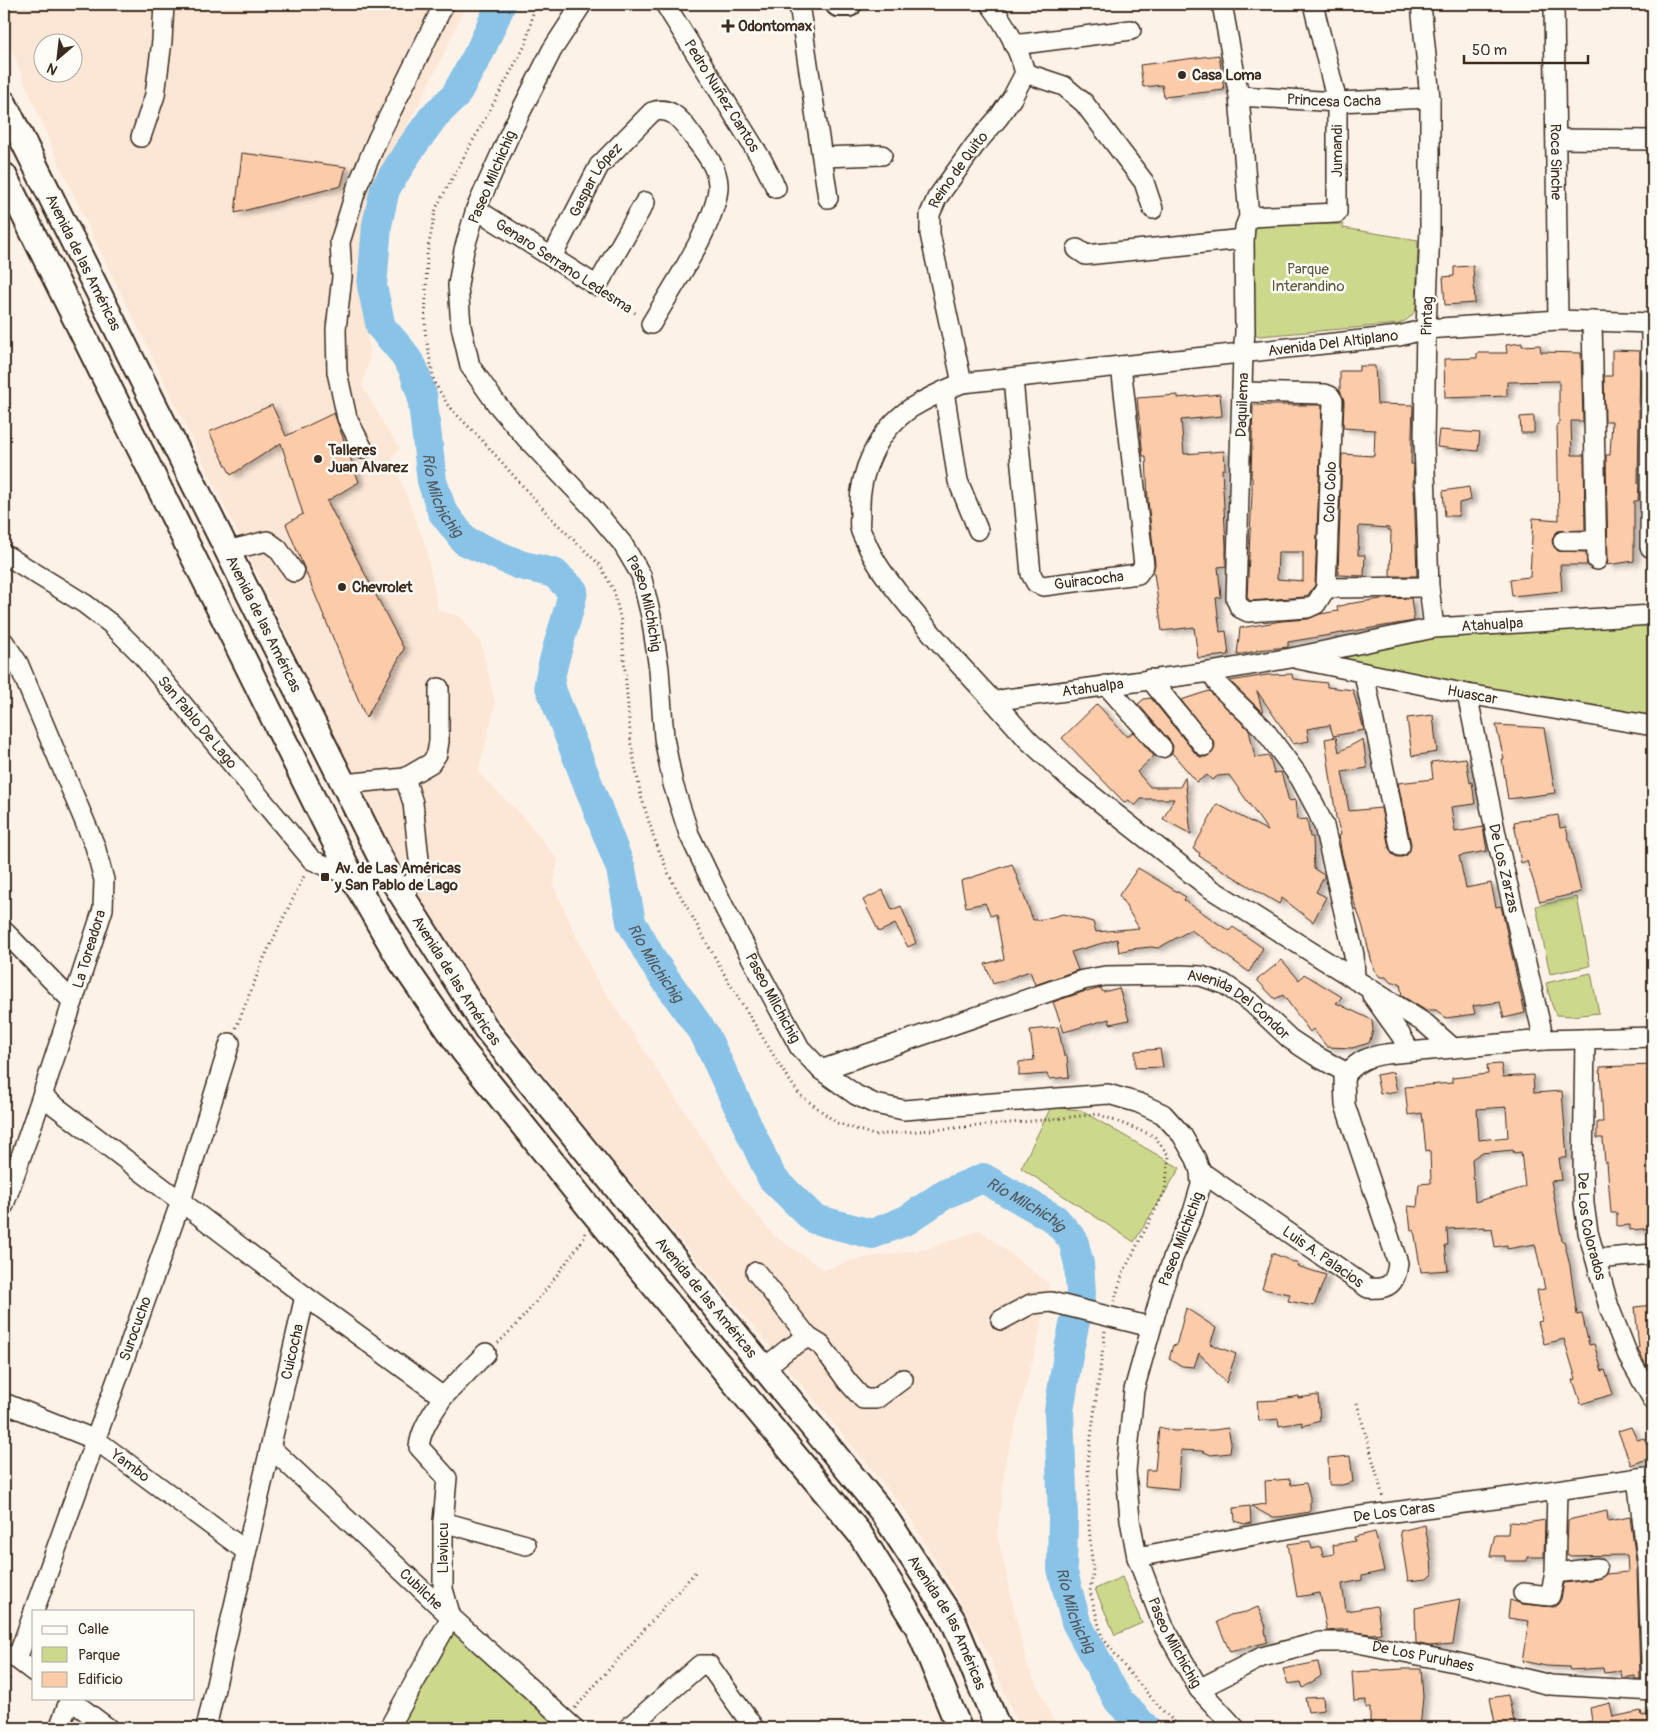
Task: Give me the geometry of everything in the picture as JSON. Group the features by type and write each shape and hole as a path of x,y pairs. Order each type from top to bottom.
{"main road":[{"path":"838,4 849,4"},
{"name":"Avenida de las Américas","path":"4,103 343,784 402,897 488,1030 882,1512 952,1620 998,1728"},
{"name":"Avenida de las Américas","path":"4,175 352,877 400,960 463,1051 591,1210 860,1534 918,1628 959,1728"}],"street":[{"path":"140,137 156,95 164,4"},
{"path":"362,449 347,418 337,372 336,329 342,277 340,242 356,187 374,146 444,4"},
{"name":"Paseo Milchichig","path":"582,4 552,50 512,129 476,209 464,250 458,285 461,326 470,366 496,403 527,439 592,506 616,536 642,575 651,616 659,669 664,738 673,784 689,834 725,908 800,1048 821,1070 856,1095 875,1104 904,1110 1108,1094 1139,1103 1163,1114 1182,1135 1196,1160 1202,1185 1193,1212 1173,1258 1160,1297 1134,1390 1126,1471 1130,1520 1137,1557 1163,1625 1199,1689 1234,1728"},
{"name":"Pedro Nuñez Cantos","path":"665,4 762,160 776,188"},
{"path":"799,4 828,198"},
{"path":"990,4 1014,45 1023,63 1025,73 1064,86 1084,103 1144,182 1153,209"},
{"name":"Daquilema","path":"1222,4 1239,96 1249,216 1245,227 1244,239 1245,333 1236,598 1240,608 1248,612 1307,608 1316,604 1326,588"},
{"name":"Jumandi","path":"1249,216 1337,213 1337,102 1313,4"},
{"name":"Pintag","path":"1421,4 1430,98 1430,228 1424,442 1429,587 1434,628"},
{"name":"Roca Sinche","path":"1554,4 1558,320"},
{"path":"1014,45 1131,30"},
{"name":"Reino de Quito","path":"962,383 930,234 930,214 937,198 975,145 999,118 1025,73"},
{"name":"Princesa Cacha","path":"1239,96 1337,102 1430,98"},
{"name":"Gaspar López","path":"552,257 599,166 652,112 661,109 669,112 683,124 714,168 718,185 713,211 704,233 651,324"},
{"path":"1556,139 1653,140"},
{"path":"823,156 882,155"},
{"path":"598,286 646,202"},
{"name":"Genaro Serrano Ledesma","path":"476,209 598,286"},
{"path":"1077,249 1086,255 1244,239"},
{"name":"Avenida Del Altiplano","path":"1013,379 1399,336 1426,328 1558,320 1652,323"},
{"path":"1592,321 1597,560"},
{"path":"1650,547 1652,323"},
{"name":"Guiracocha","path":"1013,379 1031,574 1036,584 1043,586 1138,574 1144,565 1120,366"},
{"path":"1013,379 962,383 944,391 911,409 896,421 881,438 865,469 859,497 860,528 872,558 881,572 923,623 1028,740 1066,775 1208,887 1426,1024 1453,1048"},
{"path":"944,391 958,481 978,530"},
{"name":"Colo Colo","path":"1242,392 1325,394 1330,396 1333,401 1326,588"},
{"path":"227,551 267,541 278,549 294,572"},
{"path":"1563,541 1596,541"},
{"name":"San Pablo De Lago","path":"4,554 85,604 111,624 140,653 312,860 352,877 388,873"},
{"path":"1326,588 1429,587"},
{"name":"Atahualpa","path":"994,702 1210,672 1291,658 1434,628 1653,615"},
{"name":"La Toreadora","path":"4,642 18,663 95,846 104,880 103,909 4,1205"},
{"name":"Huascar","path":"1291,658 1467,694 1653,726"},
{"path":"1210,672 1221,688 1263,728 1300,778 1316,806 1324,826 1361,984 1400,1034 1410,1052"},
{"path":"1364,674 1400,846"},
{"path":"1150,680 1204,746"},
{"path":"1106,685 1162,748"},
{"path":"343,784 405,778 431,764 437,754 439,741 439,688"},
{"name":"De Los Zarzas","path":"1467,694 1544,1040"},
{"path":"402,897 420,869 413,802 405,778"},
{"path":"4,931 73,1002"},
{"name":"Avenida Del Condor","path":"821,1070 1083,980 1105,976 1181,975 1202,976 1224,984 1252,1003 1290,1039 1347,1073"},
{"path":"1347,1073 1367,1057 1410,1052 1544,1040 1653,1038"},
{"name":"De Los Colorados","path":"1585,1039 1584,1204 1588,1232 1609,1307 1629,1358 1653,1400"},
{"name":"Surocucho","path":"34,1610 181,1201 230,1043"},
{"name":"Luis A. Palacios","path":"1200,1171 1368,1288 1380,1289 1388,1286 1397,1274 1398,1263 1345,1104 1344,1078 1347,1073"},
{"path":"42,1096 305,1296 443,1398"},
{"path":"1596,1259 1653,1254"},
{"path":"756,1272 808,1337 821,1345 847,1381 864,1399 876,1399 903,1379"},
{"name":"Cuicocha","path":"206,1728 305,1296"},
{"path":"1000,1320 1031,1304 1051,1302 1151,1328"},
{"path":"764,1368 808,1337"},
{"name":"Llaviucu","path":"451,1618 443,1589 443,1522 447,1478 419,1447 420,1439 426,1424 443,1398 486,1353"},
{"name":"Yambo","path":"4,1402 96,1440 246,1551"},
{"name":"Cubilche","path":"271,1448 451,1618 569,1724"},
{"path":"1645,1477 1653,1691"},
{"name":"De Los Caras","path":"1137,1557 1346,1518 1645,1477"},
{"path":"1523,1593 1550,1596 1555,1572 1557,1490"},
{"path":"443,1522 526,1545"},
{"path":"1555,1572 1596,1568"},
{"name":"Surocucho","path":"10,1656 32,1615"},
{"path":"389,1728 451,1618"},
{"name":"De Los Puruhaes","path":"1199,1689 1262,1657 1320,1642 1353,1642 1454,1662 1550,1685 1653,1691"},
{"path":"10,1656 32,1671"},
{"path":"628,1728 700,1665 709,1666 754,1728"},
{"path":"59,1728 69,1700"},
{"path":"70,1700 108,1728"}],"path":[{"path":"535,4 526,44 436,208 427,254 425,331 434,382 449,407 481,439 553,520 600,566 614,591 621,622 631,744 642,796 654,838 670,877 761,1037 800,1095 837,1123 874,1134 1098,1114 1154,1136 1170,1156 1165,1191 1103,1316 1106,1325 1088,1460 1089,1526 1093,1572 1090,1591 1102,1636 1128,1671 1164,1712 1182,1728"},
{"name":"Genaro Serrano Ledesma","path":"598,286 651,324"},
{"path":"230,1043 264,958 312,860"},
{"path":"486,1353 509,1332 561,1270 584,1238 591,1210"},
{"path":"1357,1402 1387,1512"},
{"path":"569,1724 697,1570"}],"shaded area":[{"path":"10,4 466,4 443,56 390,160 359,252 370,357 362,385 385,427 400,448 392,458 426,547 438,610 461,617 481,643 495,704 478,773 526,820 558,860 553,885 594,975 736,1189 773,1235 824,1270 857,1259 928,1249 980,1230 1049,1284 1038,1340 1006,1459 997,1534 1026,1662 1057,1728 1019,1728 990,1658 962,1605 906,1511 762,1336 610,1157 494,1012 401,872 112,276 61,168 13,54 7,15"}],"green space":[{"name":"Parque Interandino","path":"1343,224 1343,228 1418,240 1416,309 1409,318 1399,324 1256,335 1254,330 1251,234 1258,225"},
{"path":"1653,620 1653,719 1333,661 1331,655 1435,633"},
{"path":"1577,897 1590,966 1550,974 1536,906"},
{"path":"1591,973 1599,1013 1572,1016 1556,1015 1546,983"},
{"path":"1051,1107 1080,1110 1180,1168 1134,1242 1021,1168"},
{"path":"1122,1577 1142,1623 1115,1635 1095,1589"},
{"path":"453,1631 558,1728 395,1728"}],"building":[{"name":"Casa Loma","path":"1219,55 1224,90 1164,97 1162,85 1143,87 1140,65"},
{"path":"242,153 346,167 341,186 235,213"},
{"path":"1473,266 1475,303 1445,305 1443,277 1454,276 1454,267"},
{"path":"1522,343 1522,346 1540,345 1541,352 1581,353 1583,421 1571,421 1572,455 1584,455 1585,530 1558,531 1552,541 1558,551 1586,552 1587,565 1560,565 1562,591 1512,596 1510,579 1530,577 1533,518 1559,520 1557,424 1559,424 1559,381 1507,382 1507,396 1445,398 1444,359 1477,358 1477,353 1507,353 1506,345"},
{"path":"1612,350 1640,351 1639,484 1638,501 1634,501 1634,561 1607,565 1606,455 1610,455 1612,421 1605,421 1604,376 1612,376"},
{"path":"1359,366 1375,366 1377,404 1413,405 1411,464 1414,464 1413,486 1417,576 1390,576 1391,530 1388,530 1389,528 1359,526 1358,555 1365,555 1364,576 1338,575 1342,454 1374,456 1375,430 1343,428 1344,401 1340,391 1340,371 1359,371"},
{"path":"1220,394 1222,416 1181,420 1184,454 1224,451 1225,469 1222,469 1226,566 1218,567 1221,597 1216,598 1220,632 1226,631 1229,655 1198,658 1194,627 1162,631 1153,573 1155,564 1148,501 1146,456 1143,456 1137,398 1178,395 1178,398"},
{"path":"272,405 286,436 334,413 359,482 327,501 404,649 366,718 286,524 303,514 281,443 231,475 209,432"},
{"path":"1253,405 1322,405 1315,585 1308,595 1304,597 1250,601 1247,597 1252,493","holes":["1278,552 1303,552 1303,581 1277,579"]},
{"path":"1534,416 1534,433 1521,433 1520,417"},
{"path":"1439,430 1480,433 1478,451 1437,447"},
{"path":"1469,487 1471,500 1459,503 1459,516 1445,516 1443,491"},
{"path":"1411,598 1414,621 1288,642 1288,647 1257,650 1237,655 1240,628 1308,619 1320,614 1338,611 1337,607 1347,604 1381,599"},
{"path":"1292,674 1293,679 1327,683 1327,687 1353,690 1364,730 1333,736 1330,725 1307,729 1309,741 1293,744 1257,691 1263,713 1230,681 1267,675"},
{"path":"1209,691 1249,730 1255,758 1269,756 1274,773 1281,772 1289,801 1295,800 1297,820 1307,819 1310,837 1313,837 1314,869 1324,875 1316,892 1326,897 1313,922 1282,898 1279,904 1199,856 1200,853 1193,849 1217,804 1268,831 1229,775 1218,776 1212,780 1207,775 1197,782 1172,753 1173,746 1170,741 1138,704 1144,699 1151,698 1195,753 1200,757 1206,757 1214,750 1215,744 1181,700"},
{"path":"1097,704 1127,737 1133,732 1154,756 1137,772 1150,787 1180,787 1185,777 1191,834 1163,819 1174,799 1141,799 1135,806 1129,800 1124,802 1062,738"},
{"path":"1433,715 1437,752 1412,756 1407,718"},
{"path":"1496,725 1544,728 1555,793 1508,799 1502,759 1504,759"},
{"path":"1336,737 1339,752 1363,739 1367,768 1342,772 1349,811 1381,808 1389,848 1392,854 1397,857 1407,855 1411,844 1398,783 1433,779 1431,762 1466,758 1475,804 1451,807 1455,832 1483,827 1487,851 1459,856 1466,888 1491,883 1496,907 1501,906 1525,1013 1504,1018 1500,1002 1473,1006 1475,1014 1446,1018 1436,1010 1425,1010 1402,996 1400,983 1391,983 1386,977 1380,977 1374,970 1341,850 1339,835 1341,835 1336,817 1325,739"},
{"path":"1558,815 1560,828 1566,827 1581,892 1540,902 1527,861 1521,863 1514,822"},
{"path":"1012,864 1033,920 1063,914 1093,922 1096,932 1139,928 1119,895 1138,868 1186,897 1184,900 1229,931 1233,927 1263,948 1249,972 1191,930 1158,948 1131,949 1119,952 1117,939 1071,952 1078,970 1035,985 1030,971 993,984 985,964 1004,959 996,914 991,916 985,903 966,907 961,881"},
{"path":"883,890 892,910 901,906 916,943 908,947 895,924 879,932 863,900"},
{"path":"1282,960 1299,980 1304,974 1342,997 1336,1003 1372,1020 1373,1031 1369,1043 1352,1048 1327,1047 1313,1029 1310,1032 1283,995 1275,999 1257,980"},
{"path":"1101,988 1103,992 1119,988 1129,1020 1110,1024 1109,1019 1064,1032 1053,1002"},
{"path":"1058,1027 1064,1056 1067,1056 1069,1077 1049,1079 1047,1074 1019,1076 1019,1062 1034,1060 1030,1030"},
{"path":"1160,1049 1163,1067 1135,1068 1135,1051"},
{"path":"1501,1064 1503,1077 1533,1075 1534,1093 1562,1091 1567,1158 1559,1158 1562,1180 1551,1181 1562,1241 1564,1241 1570,1266 1577,1315 1582,1314 1589,1345 1594,1344 1602,1371 1605,1370 1613,1394 1581,1404 1573,1380 1576,1379 1564,1339 1544,1344 1538,1322 1542,1321 1537,1290 1545,1289 1535,1244 1507,1249 1507,1245 1495,1247 1492,1229 1485,1230 1485,1227 1447,1229 1448,1245 1445,1245 1448,1270 1421,1272 1414,1230 1411,1230 1408,1206 1417,1207 1419,1184 1431,1183 1430,1150 1426,1151 1422,1113 1408,1115 1405,1087 1452,1083 1452,1078 1488,1074 1487,1065","holes":["1506,1107 1508,1137 1479,1140 1477,1109","1513,1150 1514,1153 1521,1152 1525,1187 1475,1202 1472,1159 1481,1153"]},
{"path":"1653,1065 1653,1228 1630,1230 1630,1225 1617,1226 1617,1213 1611,1213 1603,1138 1597,1138 1597,1122 1603,1122 1600,1067"},
{"path":"1393,1072 1397,1091 1380,1094 1376,1075"},
{"path":"1272,1253 1298,1264 1297,1266 1326,1275 1314,1306 1288,1301 1290,1294 1262,1289"},
{"path":"1653,1305 1653,1378 1637,1348 1639,1348 1635,1307"},
{"path":"1186,1308 1216,1328 1210,1344 1236,1354 1226,1383 1199,1353 1194,1367 1182,1366 1169,1359 1173,1345 1176,1346"},
{"path":"1318,1395 1320,1421 1302,1426 1302,1422 1279,1426 1278,1419 1259,1421 1257,1401"},
{"path":"1159,1427 1174,1431 1228,1428 1231,1443 1230,1453 1211,1455 1202,1451 1181,1450 1178,1489 1145,1486 1146,1470 1155,1470"},
{"path":"1631,1427 1637,1440 1644,1438 1652,1457 1631,1465 1618,1431"},
{"path":"1350,1456 1353,1482 1342,1485 1329,1485 1328,1458"},
{"path":"1290,1479 1291,1485 1306,1483 1310,1497 1310,1512 1271,1517 1251,1506 1266,1504 1265,1481"},
{"path":"1250,1506 1251,1523 1244,1524 1235,1521 1234,1508"},
{"path":"1607,1511 1608,1521 1630,1517 1637,1568 1640,1679 1635,1679 1635,1676 1622,1678 1621,1671 1604,1673 1603,1668 1570,1670 1569,1667 1546,1666 1522,1661 1529,1621 1508,1618 1510,1600 1522,1604 1554,1607 1561,1599 1564,1583 1598,1579 1606,1574 1628,1572 1627,1555 1567,1556 1568,1520"},
{"path":"1545,1520 1544,1557 1527,1557 1527,1561 1505,1561 1505,1556 1490,1556 1495,1534 1508,1534 1509,1522 1526,1523"},
{"path":"1425,1525 1432,1574 1427,1579 1408,1581 1400,1531"},
{"path":"1375,1532 1384,1571 1362,1576 1362,1580 1342,1584 1346,1611 1377,1606 1381,1633 1371,1634 1348,1631 1348,1629 1327,1631 1320,1593 1297,1597 1288,1544 1310,1541 1312,1549 1321,1547 1323,1556 1334,1554 1333,1545 1355,1541 1354,1537"},
{"path":"1460,1599 1453,1644 1429,1646 1416,1643 1415,1608"},
{"path":"1258,1607 1266,1627 1267,1642 1230,1652 1217,1622 1230,1615 1246,1612"},
{"path":"1318,1662 1321,1676 1303,1688 1301,1682 1288,1684 1283,1669"},
{"path":"1421,1669 1423,1697 1420,1728 1370,1728 1370,1708 1366,1708 1366,1700 1354,1701 1352,1672"},
{"path":"1508,1695 1515,1726 1496,1728 1490,1698"},
{"path":"1323,1697 1324,1710 1308,1712 1305,1698"},
{"path":"1610,1703 1613,1717 1641,1711 1642,1716 1653,1714 1653,1728 1587,1728 1586,1722 1592,1721 1590,1708"}],"waterway":[{"name":"Río Milchichig","path":"501,4 480,51 455,96 434,116 408,152 385,189 377,225 372,286 381,327 401,350 413,368 422,395 432,481 442,511 465,541 520,565 554,573 573,591 549,684 621,869 631,922 654,963 705,1035 772,1178 814,1219 872,1234 907,1220 945,1194 983,1178 1055,1219 1073,1240 1079,1264 1081,1293 1069,1349 1059,1411 1063,1517 1062,1569 1076,1622 1118,1700 1145,1728"}],"place":[{"name":"Odontomax","path":"728,26"},
{"name":"Casa Loma","path":"1182,75"},
{"name":"Talleres Juan Alvarez","path":"318,459"},
{"name":"Chevrolet","path":"342,587"},
{"name":"Av. de Las Américas y San Pablo de Lago","path":"325,877"}]}
